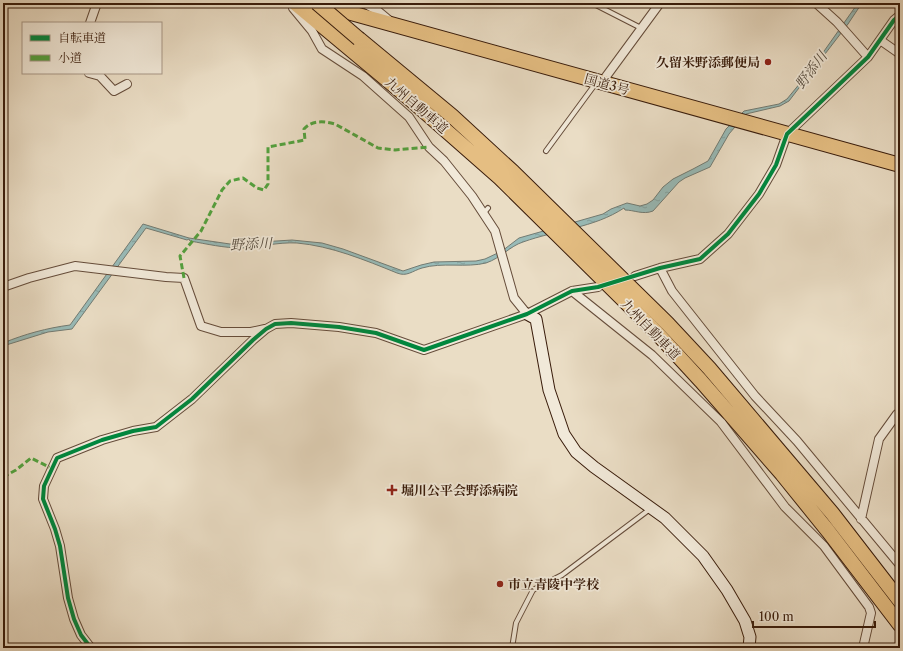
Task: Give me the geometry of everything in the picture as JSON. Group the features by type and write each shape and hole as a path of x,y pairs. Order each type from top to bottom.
{"highway":[{"name":"九州自動車道","path":"295,3 500,178 656,332 782,474 828,530 900,625"},
{"name":"九州自動車道","path":"316,3 452,116 507,167 666,323 709,368 832,513 900,601"},
{"name":"国道3号","path":"316,3 900,165"}],"street":[{"path":"90,22 97,3"},
{"path":"288,3 312,31 322,49 363,76 409,117 429,147 444,161 485,211 495,231 514,298 527,314 536,319 548,390 564,434 576,452 594,467 665,518 704,556 727,590 745,621 750,636 750,648"},
{"path":"364,3 378,11 394,24"},
{"path":"600,82 660,3"},
{"path":"816,3 837,22 868,57"},
{"path":"635,276 660,268 700,259 728,234 759,194 776,165 787,134 868,57 894,20 900,15"},
{"path":"880,40 900,54"},
{"path":"93,74 100,76 114,91 127,84"},
{"path":"3,287 29,278 75,266 184,278 201,326 221,332 251,332 266,329"},
{"path":"660,268 672,291 755,396 797,441 900,564"},
{"path":"91,648 81,635 74,620 68,598 60,546 43,499 44,486 51,468 57,458 80,448 133,431 156,427 192,399 266,329 274,324 291,323 338,327 376,333 424,350 527,314 572,291 598,287"},
{"path":"572,291 652,355 721,422 785,507 824,546 869,607 871,613 863,648"},
{"path":"861,519 879,439 897,414"}],"lane":[{"path":"592,3 642,28"},
{"path":"546,150 600,82"},
{"path":"512,648 516,623 533,590 562,575 652,508"}],"water":[{"name":"野添川","path":"858,3 862,3 848,24 789,101 780,106 746,114 729,134 710,167 679,182 653,211 642,212 625,210 624,208 600,220 518,244 486,263 430,266 404,274 397,273 348,254 322,247 297,243 241,248 216,246 190,241 189,239 187,240 146,228 72,329 48,332 3,346 3,343 28,334 70,325 143,224 189,238 230,244 292,240 322,243 403,271 434,262 476,261 485,259 502,251 519,238 603,214 611,209 627,203 640,206 647,204 653,200 663,187 673,179 708,161 726,129 744,111 779,104 787,99 810,71"}],"marked path":[{"path":"184,278 180,256 201,231 222,190 230,181 243,178 257,188 264,190 268,184 268,147 305,140 304,129 307,126 322,122 335,124 378,148 395,150 429,147"},
{"path":"3,477 16,470 31,458 51,468"}],"cycle path":[{"path":"91,648 81,635 74,619 68,598 60,546 43,499 44,486 57,458 102,440 133,431 156,427 192,399 253,340 266,329 275,324 291,323 339,327 376,333 424,350 527,314 572,291 598,287 660,268 700,259 728,234 759,194 776,165 787,134 868,57 894,20 900,15"}],"place":[{"name":"久留米野添郵便局","path":"768,62"},
{"name":"堀川公平会野添病院","path":"392,490"},
{"name":"市立青陵中学校","path":"500,584"}]}
